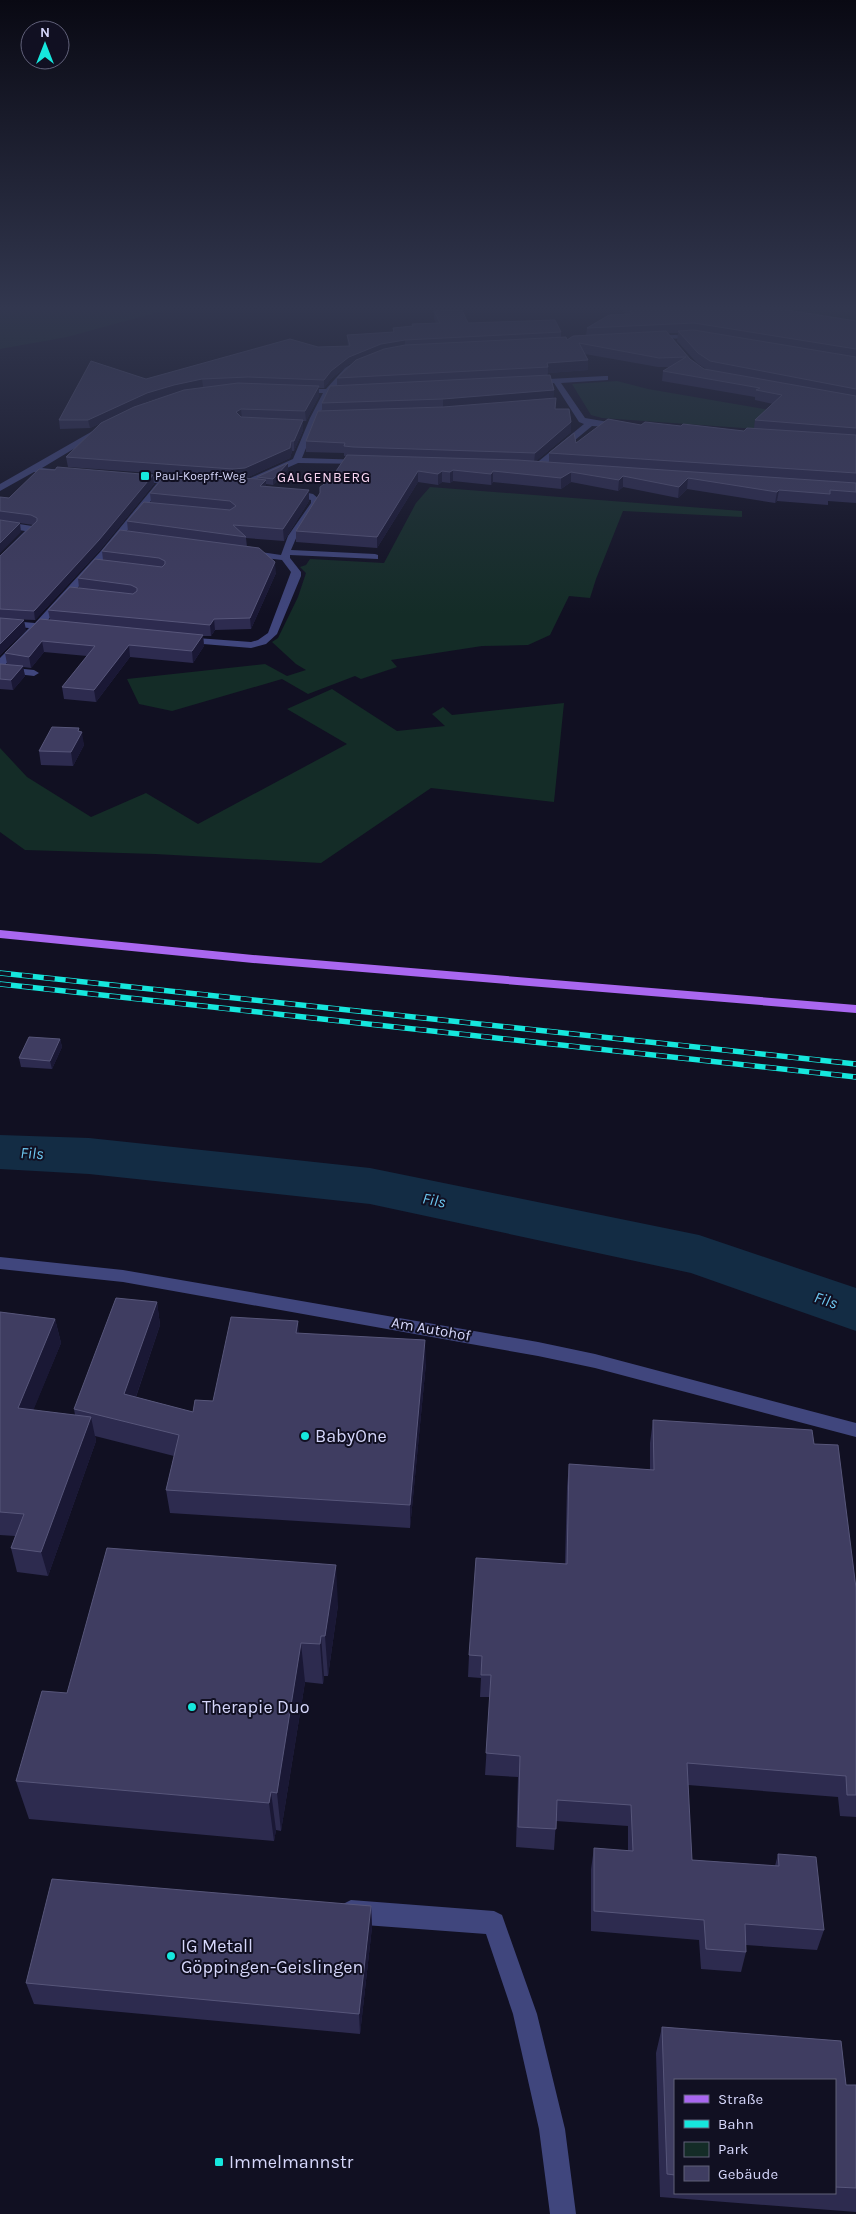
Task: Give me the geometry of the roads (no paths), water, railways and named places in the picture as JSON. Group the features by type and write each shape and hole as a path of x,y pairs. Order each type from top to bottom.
{"main road":[{"path":"0,934 273,961 856,1009"}],"street":[{"path":"297,460 307,426 320,417 322,409"},
{"path":"571,409 582,420 590,423 628,426"},
{"path":"536,467 590,423"},
{"path":"0,488 110,425"},
{"path":"262,488 231,484 248,482 297,460 375,462"},
{"path":"525,466 554,469"},
{"path":"32,469 71,473"},
{"path":"127,478 188,482"},
{"path":"0,664 73,594 98,566 147,508 163,481"},
{"path":"281,491 310,496 315,499 315,503 289,543 285,555"},
{"path":"0,524 32,529 0,561"},
{"path":"239,552 375,557"},
{"path":"172,639 251,645 269,638 296,576 296,572 285,555"},
{"path":"0,623 67,628"},
{"path":"0,669 34,673"},
{"name":"Am Autohof","path":"0,1263 124,1276 538,1349 605,1363 856,1430"},
{"path":"330,1910 494,1922 525,2014 552,2129 563,2214"}],"waterway":[{"name":"Fils","path":"0,1152 89,1156 370,1186 699,1255 856,1310"}],"railway":[{"path":"0,973 856,1064"},
{"path":"0,984 856,1077"}],"place":[{"name":"Paul-Koepff-Weg","path":"145,476"},
{"name":"BabyOne","path":"305,1436"},
{"name":"Therapie Duo","path":"192,1707"},
{"name":"IG Metall Göppingen-Geislingen","path":"171,1956"},
{"name":"Immelmannstr","path":"219,2162"}],"district":[{"name":"GALGENBERG","path":"324,477"}]}
